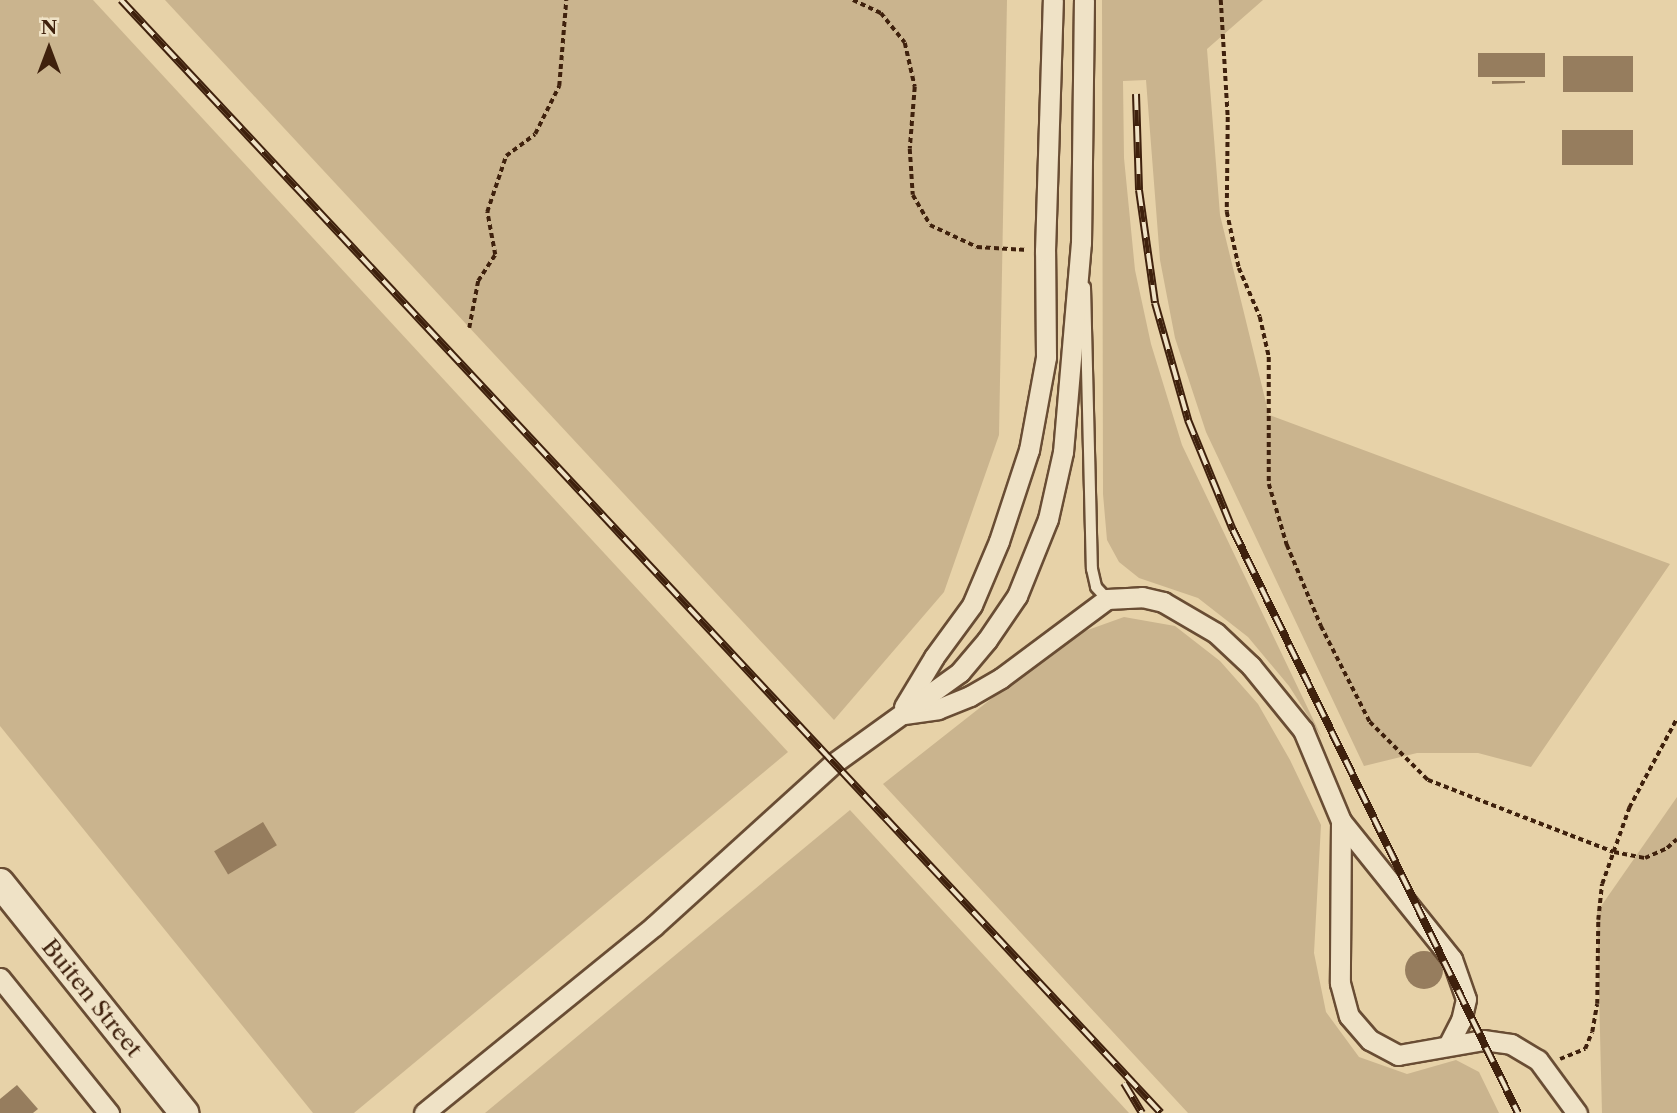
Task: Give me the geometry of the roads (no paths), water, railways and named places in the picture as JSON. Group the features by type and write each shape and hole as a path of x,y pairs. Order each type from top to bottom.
{"street":[{"path":"900,714 934,656 972,605 1018,488 1029,450 1046,358 1045,251 1053,0"},
{"path":"424,1113 654,926 834,763 960,672 987,640 1017,596 1048,519 1063,452 1081,243 1084,0"},
{"path":"900,714 938,709 970,696 1001,678 1107,599 1142,597 1163,602 1225,642 1251,666 1303,730 1342,821 1452,960 1466,999 1461,1020 1449,1044"},
{"path":"1342,821 1340,983 1349,1016 1370,1040 1398,1055 1422,1053 1449,1044 1483,1041 1511,1044 1538,1060 1577,1113"},
{"name":"Buiten Street","path":"0,883 184,1113"},
{"path":"0,978 108,1113"}],"lane":[{"path":"1081,105 1092,569 1096,587 1107,599"}],"railway":[{"path":"121,0 1161,1113"},
{"path":"1136,94 1139,190 1155,303 1188,420 1233,530 1518,1113"},
{"path":"1124,1083 1142,1113"}]}
